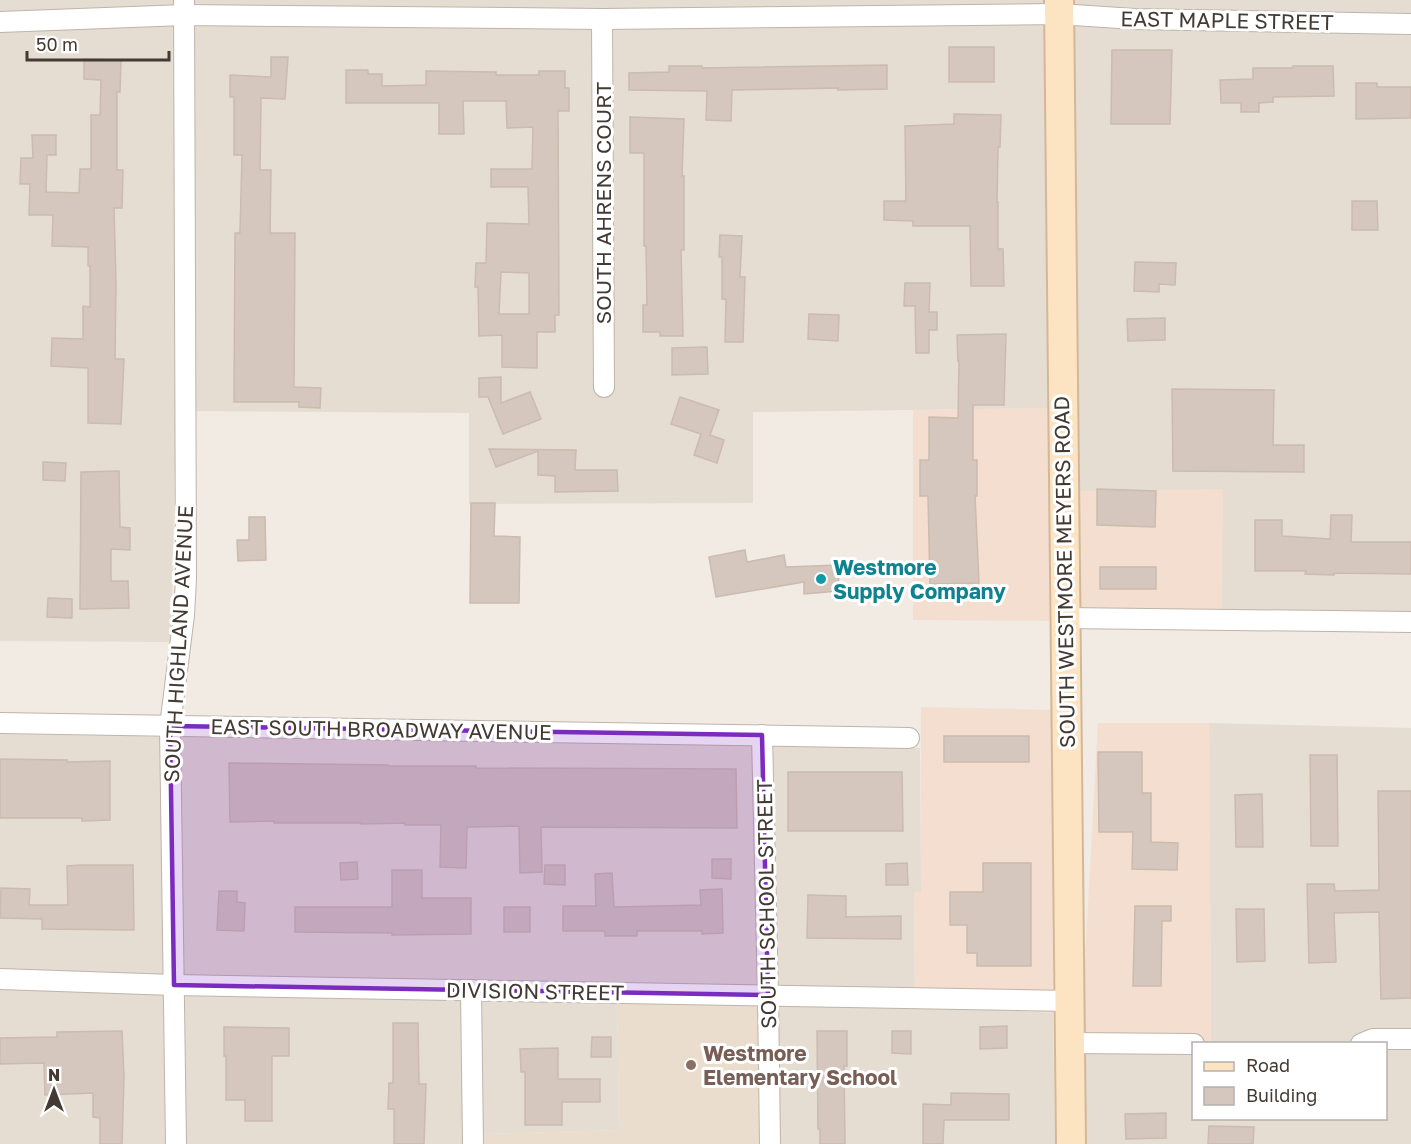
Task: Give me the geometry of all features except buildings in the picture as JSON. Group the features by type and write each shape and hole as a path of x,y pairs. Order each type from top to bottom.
{"street":[{"name":"EAST MAPLE STREET","path":"0,22 184,8 602,18 1059,7 1134,20 1411,24"},
{"name":"SOUTH WESTMORE MEYERS ROAD","path":"1059,7 1071,1144"},
{"name":"SOUTH HIGHLAND AVENUE","path":"177,1144 170,726 184,615 186,579 184,8"},
{"name":"SOUTH AHRENS COURT","path":"602,18 604,387"},
{"path":"1065,618 1411,622"},
{"name":"EAST SOUTH BROADWAY AVENUE","path":"0,723 909,738"},
{"name":"SOUTH SCHOOL STREET","path":"762,735 770,1144"},
{"name":"DIVISION STREET","path":"0,979 174,985 1070,1001"},
{"path":"471,990 472,1144"},
{"path":"1366,1042 1373,1039 1411,1039"},
{"path":"1070,1043 1192,1044"}],"highlighted area":[{"path":"170,726 762,735 768,995 174,985"}],"shaded area":[{"path":"0,0 1046,0 1049,408 753,412 753,503 469,504 469,413 176,411 171,642 0,641"},
{"path":"1070,0 1411,0 1411,616 1222,613 1072,491"},
{"path":"1049,408 1049,621 913,620 913,410"},
{"path":"1223,489 1222,613 1074,610 1072,491"},
{"path":"921,707 1052,710 1053,1013 915,1005 914,892 921,892"},
{"path":"1098,723 1209,723 1211,1042 1192,1042 1192,1054 1080,1051"},
{"path":"1209,723 1411,728 1411,1144 1081,1144 1080,1051 1192,1054 1192,1120 1387,1120 1387,1042 1211,1042"},
{"path":"0,734 920,748 921,893 914,892 915,1005 1053,1013 1055,1144 765,1144 617,999 619,1130 482,1134 482,1144 0,1144"},
{"name":"Westmore Elementary School","path":"617,999 763,1000 765,1144 482,1144 482,1134 619,1130"}],"place":[{"name":"Westmore Supply Company","path":"821,579"},
{"name":"Westmore Elementary School","path":"691,1065"}]}
